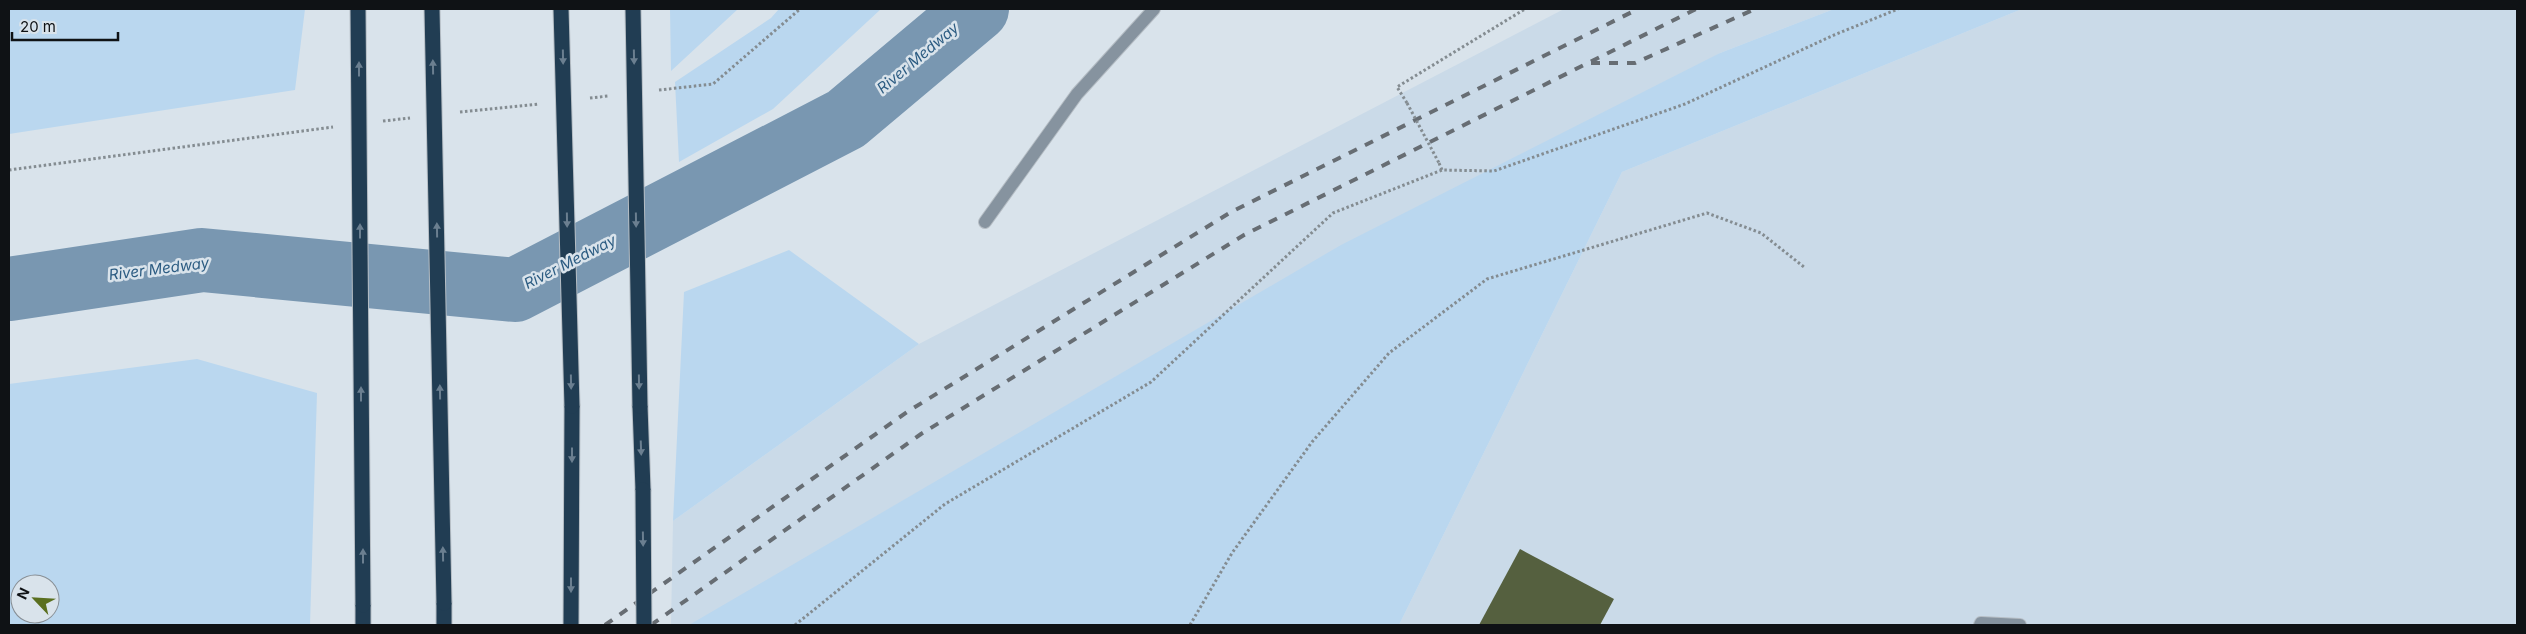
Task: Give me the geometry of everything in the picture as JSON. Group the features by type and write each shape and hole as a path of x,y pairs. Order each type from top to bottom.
{"highway":[{"path":"358,9 363,625"},
{"path":"432,9 444,625"},
{"path":"562,9 572,406 571,625"},
{"path":"633,9 644,625"}],"street":[{"path":"985,222 1077,94 1154,9"},
{"path":"1980,625 1981,623 2020,625"}],"path":[{"path":"655,91 713,84 800,9"},
{"path":"1442,170 1397,87 1525,9"},
{"path":"795,625 946,504 1151,382 1333,213 1442,170 1494,170 1684,104 1834,35 1898,9"},
{"path":"586,98 616,95"},
{"path":"450,114 547,103"},
{"path":"382,121 411,118"},
{"path":"9,170 343,126"},
{"path":"1190,625 1232,553 1312,442 1389,353 1487,279 1707,213 1761,233 1804,267"}],"shaded area":[{"path":"9,9 305,9 295,90 9,134"},
{"path":"670,9 738,9 671,71"},
{"path":"779,9 881,9 773,109 679,162 675,82 771,18"},
{"path":"1564,9 1834,9 1720,53 771,625 671,625 673,521 919,344"},
{"path":"1834,9 2022,9 1622,172 1399,625 689,625 1341,245 1720,53"},
{"path":"2022,9 2517,9 2517,625 1399,625 1622,172"},
{"path":"789,250 919,344 673,521 684,292"},
{"path":"197,359 317,393 310,625 9,625 9,384"}],"building":[{"path":"1520,549 1614,599 1600,625 1479,625"}],"waterway":[{"name":"River Medway","path":"9,289 202,260 515,290 846,119 977,9"}],"railway":[{"path":"605,625 907,412 1231,212 1638,9"},
{"path":"651,625 921,434 1244,235 1696,9"},
{"path":"1591,63 1635,63 1755,9"}]}
